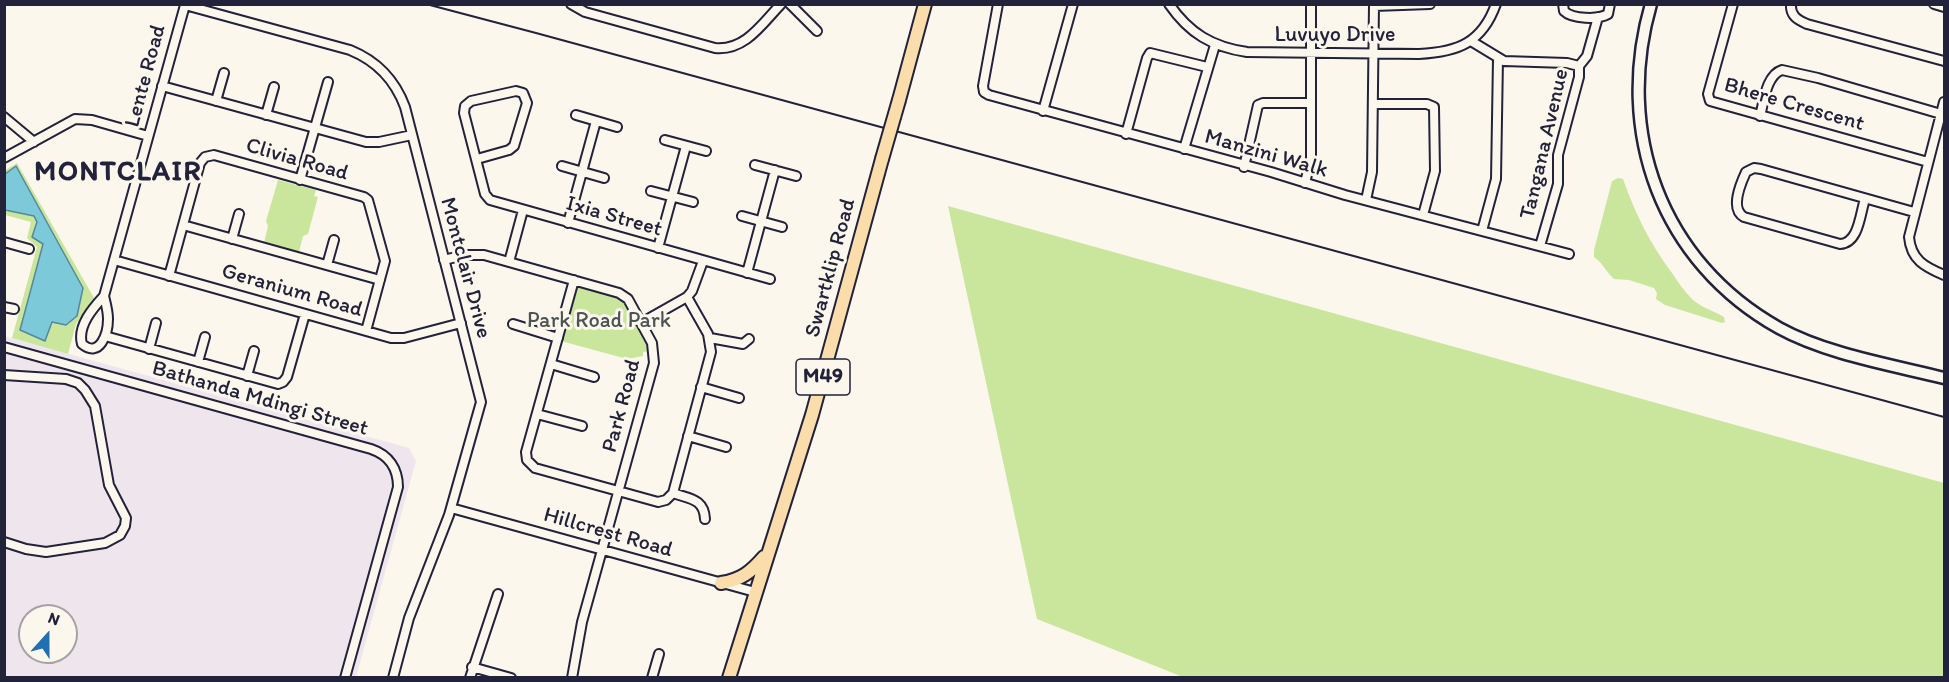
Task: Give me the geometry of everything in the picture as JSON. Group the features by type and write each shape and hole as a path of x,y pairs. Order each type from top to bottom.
{"main road":[{"name":"Swartklip Road","path":"729,678 812,415 925,4"},
{"path":"1651,4 1640,55 1638,77 1639,120 1644,150 1659,197 1670,220 1695,257 1733,296 1780,328 1838,351 1944,378"},
{"path":"721,583 735,581 750,573 768,554"}],"street":[{"path":"571,4 585,12 720,49 745,42 781,4"},
{"path":"790,4 817,31"},
{"name":"Manzini Walk","path":"998,4 983,86 984,92 989,95 1569,254"},
{"path":"1043,111 1073,4"},
{"name":"Luvuyo Drive","path":"1169,4 1192,32 1215,45 1248,52 1312,53 1440,53 1471,41 1486,25 1496,4"},
{"path":"1305,183 1311,158 1311,4"},
{"path":"1366,200 1372,172 1374,5 1430,4"},
{"path":"1563,4 1564,11 1569,15 1598,17 1608,14 1610,4"},
{"name":"Bhere Crescent","path":"1732,4 1709,98 1714,103 1928,162"},
{"path":"1791,4 1791,12 1794,16 1808,24 1944,61"},
{"path":"1934,4 1944,7"},
{"name":"Lente Road","path":"104,296 108,317 105,336 101,344 93,349 85,346 81,338 87,318 104,296 185,5"},
{"name":"Montclair Drive","path":"185,5 350,50 368,59 383,71 398,92 412,135 480,402 451,508 409,618 393,678"},
{"name":"Tangana Avenue","path":"1540,246 1558,184 1558,155 1579,77 1579,66 1587,56 1598,17"},
{"path":"1471,41 1498,59 1510,62 1567,63 1579,66"},
{"path":"1185,149 1215,45"},
{"path":"1126,134 1150,53 1207,67"},
{"path":"1482,231 1496,179 1498,59"},
{"path":"1760,116 1773,75 1782,70 1818,78 1941,114"},
{"path":"216,101 224,73"},
{"path":"300,180 328,82"},
{"path":"162,86 370,143 412,135"},
{"path":"266,115 274,87"},
{"name":"Ixia Street","path":"477,159 509,150 514,146 527,103 523,93 516,92 466,104 464,113 487,197 494,202 770,279"},
{"path":"1244,166 1258,105 1263,102 1311,103"},
{"path":"1944,102 1909,237 1914,257 1922,264 1944,275"},
{"path":"1373,104 1427,104 1434,107 1435,171 1423,215"},
{"path":"576,115 617,127"},
{"path":"4,117 34,142"},
{"path":"4,158 66,124 83,119 148,136"},
{"path":"568,223 596,121"},
{"path":"665,140 706,151"},
{"path":"658,248 686,146"},
{"name":"Clivia Road","path":"169,276 200,163 208,156 214,155 364,197 370,202 385,258 366,331"},
{"path":"755,165 796,176"},
{"path":"562,166 604,178"},
{"path":"1864,199 1853,237 1846,244 1744,217 1736,205 1746,172 1754,168 1914,212"},
{"path":"747,273 775,170"},
{"path":"651,191 693,202"},
{"path":"509,262 523,210"},
{"path":"232,239 239,214"},
{"path":"742,216 782,227"},
{"path":"183,225 380,280"},
{"path":"327,266 334,240"},
{"path":"4,242 29,249"},
{"name":"Park Road","path":"444,260 474,254 622,294 628,299 652,343 654,363 582,622 572,678"},
{"name":"Geranium Road","path":"114,261 366,331 399,338 461,323"},
{"path":"641,323 687,297 692,291 703,261"},
{"path":"574,280 526,454 531,466 658,502 666,501 673,493 711,352 710,338 687,297"},
{"path":"4,307 14,309"},
{"path":"105,336 278,384 286,380 305,314"},
{"path":"149,349 156,323"},
{"path":"513,324 558,338"},
{"path":"198,362 205,337"},
{"path":"710,338 743,344 749,339"},
{"name":"Bathanda Mdingi Street","path":"4,347 371,449 387,458 397,475 396,494 345,678"},
{"path":"247,376 254,351"},
{"path":"551,364 594,377"},
{"path":"4,375 60,378 78,383 85,390 95,406 109,485 126,518 120,535 105,543 46,552 4,542"},
{"path":"701,387 739,398"},
{"path":"537,414 582,426"},
{"path":"688,436 726,447"},
{"path":"673,493 700,503 704,508 705,519"},
{"name":"Hillcrest Road","path":"451,508 755,592"},
{"path":"470,678 472,667 492,618 498,594"},
{"path":"652,678 659,654"},
{"path":"472,667 511,678"}],"shaded area":[{"path":"4,336 409,448 416,461 356,677 5,677"}],"green space":[{"path":"17,163 94,298 76,324 68,354 12,338 37,247 27,238 31,222 5,215 4,171"},
{"path":"1618,178 1623,179 1650,239 1681,286 1695,302 1724,317 1725,322 1665,305 1656,299 1657,293 1654,288 1629,280 1614,279 1594,257 1612,181"},
{"path":"278,180 316,190 314,196 318,197 308,234 303,236 299,252 264,243 268,226 266,221"},
{"path":"948,206 1944,483 1944,677 1183,677 1037,619"},
{"name":"Park Road Park","path":"580,285 615,294 625,301 652,351 643,352 643,356 627,359 561,341 575,288"}],"water":[{"path":"16,166 83,288 77,316 66,325 52,322 45,341 20,330 43,244 32,237 37,222 34,216 5,210 5,174"}],"railway":[{"path":"426,4 1944,417"}],"district":[{"name":"MONTCLAIR","path":"118,173"}]}
